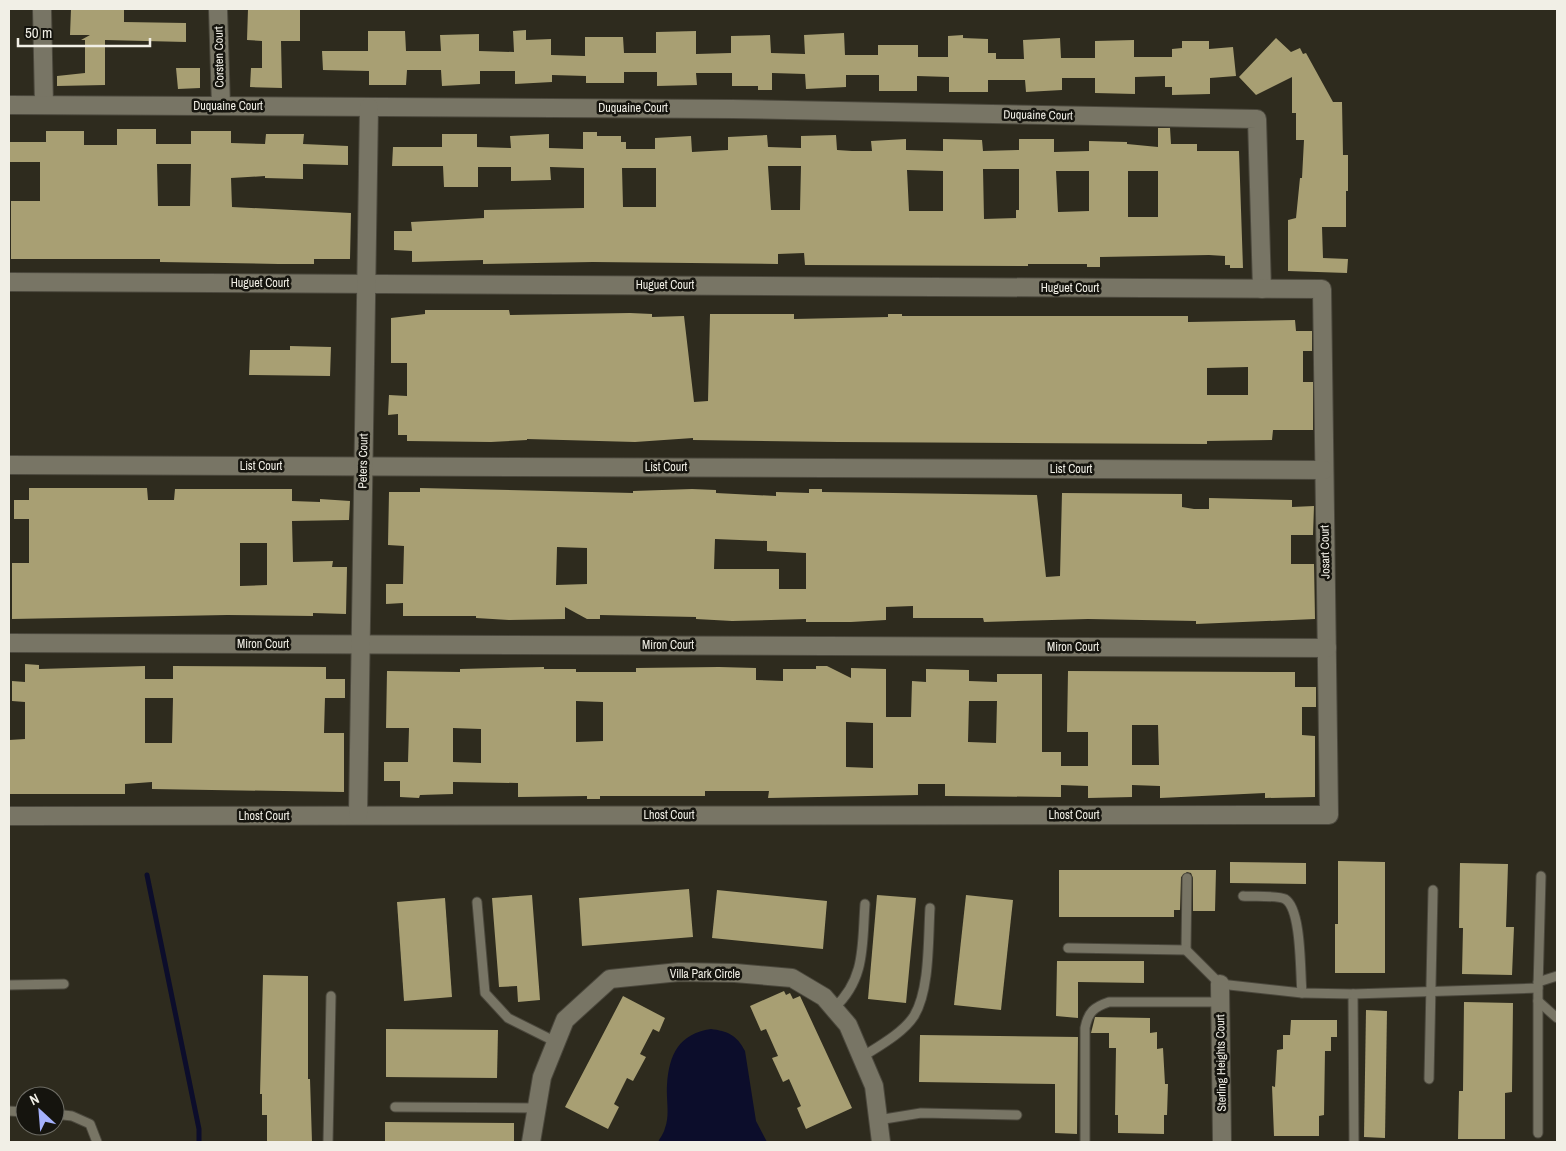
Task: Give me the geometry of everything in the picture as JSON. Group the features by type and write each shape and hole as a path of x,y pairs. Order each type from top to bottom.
{"street":[{"path":"42,9 44,105"},
{"name":"Corsten Court","path":"218,9 220,106"},
{"name":"Duquaine Court","path":"9,105 742,109 1257,119 1262,289"},
{"name":"Peters Court","path":"358,816 369,107"},
{"name":"Huguet Court","path":"9,282 1322,289"},
{"name":"Josart Court","path":"1322,289 1329,815"},
{"name":"List Court","path":"9,465 1324,470"},
{"name":"Miron Court","path":"9,643 1327,648"},
{"name":"Lhost Court","path":"9,816 1329,815"},
{"name":"Villa Park Circle","path":"531,1142 542,1077 565,1020 610,979 679,972 735,973 792,978 824,997 848,1025 874,1086 881,1142"},
{"name":"Sterling Heights Court","path":"1220,993 1222,1142"}],"lane":[{"path":"1538,1133 1538,985 1541,876"},
{"path":"1187,878 1186,950 1220,993"},
{"path":"1429,1079 1432,992 1432,890"},
{"path":"1243,896 1284,898 1290,903 1296,921 1302,993"},
{"path":"477,902 485,993 508,1018 556,1042"},
{"path":"834,1008 855,984 860,968 865,904"},
{"path":"862,1057 891,1038 914,1017 921,999 925,978 930,908"},
{"path":"1068,948 1186,950"},
{"path":"1085,1142 1084,1028 1087,1016 1096,1006 1109,1002 1220,993 1353,994 1432,992 1538,985 1557,976"},
{"path":"9,985 64,984"},
{"path":"1353,994 1354,1142"},
{"path":"328,1142 331,996"},
{"path":"1538,1001 1557,1018"},
{"path":"395,1107 536,1108"},
{"path":"878,1120 921,1113 1017,1115"},
{"path":"65,1115 72,1116 90,1124 97,1142"}],"water":[{"path":"711,1029 731,1035 739,1041 745,1051 756,1121 767,1142 658,1142 664,1132 668,1112 667,1085 673,1055 678,1047 691,1036"}],"building":[{"path":"71,9 124,9 124,22 186,23 186,42 105,40 105,85 57,86 57,76 85,73 85,40 81,40 90,35 70,35"},
{"path":"248,9 300,9 300,41 281,41 282,88 250,87 251,68 262,68 262,41 247,40"},
{"path":"526,30 526,40 551,39 551,55 585,56 585,37 623,37 624,53 656,53 656,32 696,31 696,54 731,53 731,36 770,35 771,53 805,54 804,35 844,33 845,55 878,55 878,45 918,45 918,57 948,57 948,36 963,35 963,38 988,39 988,53 996,53 996,59 1024,59 1023,40 1060,38 1061,58 1095,58 1095,41 1134,40 1134,57 1172,57 1172,49 1182,48 1182,41 1209,41 1209,49 1233,47 1236,76 1210,78 1210,94 1172,95 1172,87 1165,87 1165,76 1135,77 1135,94 1095,93 1095,78 1062,78 1062,90 1026,92 1025,80 988,80 988,92 949,92 949,77 917,76 917,91 879,91 879,75 846,75 846,87 806,89 805,74 772,73 772,90 758,90 758,86 732,86 732,73 696,73 697,85 657,86 657,72 624,72 624,83 586,83 586,76 552,75 552,82 515,84 515,71 480,71 480,84 442,86 441,70 407,70 406,85 369,85 369,71 323,70 322,51 368,51 368,31 405,31 406,51 441,51 440,35 479,34 479,51 514,52 513,31"},
{"path":"1276,38 1291,52 1300,48 1303,54 1306,53 1333,102 1342,102 1343,155 1348,155 1346,227 1322,227 1323,258 1348,259 1347,273 1288,271 1288,220 1296,218 1300,178 1302,178 1304,140 1296,140 1296,113 1292,113 1292,77 1256,95 1239,77"},
{"path":"176,68 200,68 200,88 178,89"},
{"path":"1158,128 1170,128 1171,144 1197,144 1197,151 1239,151 1243,268 1230,268 1230,265 1225,265 1225,256 1209,255 1100,257 1100,267 1087,267 1087,264 1028,264 1028,266 805,265 804,253 778,254 778,264 593,262 483,264 483,260 412,262 412,251 394,250 394,231 412,231 411,222 484,218 484,210 584,208 584,168 550,167 551,180 511,181 511,167 478,167 478,187 444,187 443,166 392,166 393,147 442,147 442,134 477,134 477,147 511,148 510,136 549,134 549,148 583,149 583,132 597,132 597,136 621,136 621,142 626,142 626,149 655,149 655,138 691,136 692,152 728,150 728,137 767,135 768,147 801,148 801,136 836,135 837,150 852,151 872,151 871,141 906,139 906,150 943,151 943,139 982,140 983,151 1019,150 1019,139 1054,139 1054,152 1089,151 1089,141 1127,142 1127,144 1158,147","holes":["768,166 801,166 800,210 771,210","622,168 656,168 656,207 623,207","983,169 1019,169 1019,210 1016,210 1016,218 984,219","907,170 943,171 943,211 909,211","1056,171 1089,171 1089,211 1058,212","1128,171 1158,171 1158,217 1128,217"]},
{"path":"117,129 156,129 156,144 191,144 191,131 231,131 231,143 265,144 266,134 304,134 303,144 348,146 348,165 303,164 303,179 265,178 265,176 231,178 232,207 351,213 350,259 314,259 314,264 279,264 160,262 160,259 11,259 11,201 40,201 40,162 9,162 9,142 46,142 46,131 84,131 84,145 117,145","holes":["157,164 191,164 190,206 158,206"]},
{"path":"425,310 509,310 510,315 630,313 652,314 652,317 684,316 694,402 708,401 710,314 794,314 794,319 888,317 888,314 902,314 902,316 1188,316 1188,322 1295,320 1296,331 1312,331 1312,351 1303,351 1303,382 1313,382 1313,430 1273,430 1272,440 1207,441 1207,444 838,442 693,440 693,438 635,442 527,439 491,442 407,441 407,435 398,435 398,414 388,415 389,395 407,396 407,363 391,363 391,318 425,314","holes":["1248,367 1248,395 1207,395 1207,368"]},
{"path":"290,346 331,347 330,376 249,375 250,350 290,350"},
{"path":"29,488 147,488 148,500 174,500 175,489 292,489 292,501 320,502 320,499 350,501 349,520 292,521 293,562 333,561 332,567 347,567 346,614 313,613 313,616 227,615 12,619 12,563 29,563 29,519 14,519 14,500 29,500","holes":["240,543 267,543 267,585 240,586"]},
{"path":"420,488 633,493 633,491 692,489 716,490 716,493 776,496 776,492 809,493 809,489 822,489 822,492 1037,495 1046,577 1060,576 1062,493 1182,494 1182,507 1194,509 1209,509 1209,498 1292,500 1292,507 1314,506 1313,535 1291,535 1291,564 1314,564 1315,619 1196,624 1196,621 1088,619 984,622 983,618 913,618 913,606 886,607 886,620 851,622 806,622 806,619 732,621 696,619 696,617 600,615 600,619 587,619 565,607 565,619 509,620 476,618 476,616 403,616 403,603 386,604 386,584 403,584 404,546 388,545 389,492 420,492","holes":["715,539 767,541 767,551 806,553 806,589 779,589 779,569 714,569","557,547 587,548 587,584 556,585"]},
{"path":"25,664 39,665 39,669 145,666 145,679 173,679 173,666 326,667 326,679 345,679 345,698 325,698 324,733 344,733 344,792 152,789 152,782 125,784 125,794 9,794 9,740 25,739 25,702 12,701 12,681 25,682","holes":["145,698 173,698 172,743 145,743"]},
{"path":"816,666 827,666 851,678 851,668 886,669 886,717 911,717 912,681 926,682 926,669 969,670 969,681 997,682 997,674 1042,674 1042,752 1061,752 1061,766 1088,766 1088,732 1067,732 1068,671 1295,672 1295,687 1316,687 1316,707 1302,707 1302,735 1315,736 1315,797 1265,798 1265,793 1160,798 1160,786 1132,785 1132,797 1088,798 1088,786 1061,785 1061,797 945,796 945,784 918,784 918,795 768,798 769,791 705,791 705,796 600,796 600,799 587,799 587,796 518,797 518,783 453,782 453,794 420,795 419,798 400,797 400,781 384,781 384,762 408,762 409,728 386,728 387,671 460,672 460,669 544,667 544,669 576,669 576,672 636,672 636,668 719,667 756,668 756,680 783,681 783,669 816,669","holes":["576,701 603,702 603,741 576,742","969,701 997,701 996,743 968,742","846,722 873,723 873,768 846,767","1132,725 1158,725 1159,765 1132,765","453,728 481,729 481,763 453,762"]},
{"path":"1338,861 1385,862 1385,973 1335,973 1335,924 1338,924"},
{"path":"1230,862 1306,863 1306,884 1230,883"},
{"path":"1460,863 1508,864 1506,927 1514,927 1512,975 1462,974 1463,928 1459,928"},
{"path":"1059,870 1216,870 1215,911 1193,911 1193,878 1191,873 1187,872 1181,877 1180,910 1174,910 1174,917 1059,917"},
{"path":"689,889 693,937 582,946 579,898"},
{"path":"717,890 827,901 823,949 712,938"},
{"path":"532,895 540,1000 518,1002 517,986 499,987 492,898"},
{"path":"877,895 916,898 906,1003 868,999"},
{"path":"966,895 1013,900 1001,1010 954,1005"},
{"path":"445,898 452,997 404,1001 397,902"},
{"path":"1057,961 1144,961 1144,983 1078,982 1078,1018 1056,1016"},
{"path":"263,975 308,976 308,1079 310,1079 312,1142 267,1142 267,1115 262,1115 262,1094 260,1094"},
{"path":"784,991 786,995 790,993 793,999 800,996 852,1108 806,1129 797,1108 801,1106 789,1079 783,1082 772,1058 778,1056 766,1029 761,1031 750,1006"},
{"path":"623,996 665,1018 659,1032 653,1029 640,1054 646,1057 633,1081 627,1078 614,1104 619,1107 608,1129 565,1107"},
{"path":"1464,1002 1513,1003 1512,1092 1505,1093 1505,1139 1458,1139 1459,1091 1463,1091"},
{"path":"1366,1010 1387,1011 1385,1138 1364,1137"},
{"path":"1095,1017 1150,1018 1150,1033 1157,1032 1157,1049 1163,1048 1165,1084 1168,1084 1167,1115 1164,1115 1164,1134 1118,1133 1118,1115 1115,1115 1116,1048 1109,1048 1109,1033 1091,1033"},
{"path":"1291,1020 1337,1020 1337,1037 1331,1037 1331,1051 1325,1051 1324,1115 1319,1116 1319,1136 1274,1136 1272,1086 1275,1087 1277,1050 1283,1049 1283,1035 1290,1035"},
{"path":"386,1029 498,1030 497,1078 386,1077"},
{"path":"920,1035 1078,1037 1077,1134 1055,1133 1055,1084 919,1082"},
{"path":"385,1122 514,1123 514,1142 385,1142"}],"waterway":[{"path":"147,875 199,1129 199,1142"}]}
